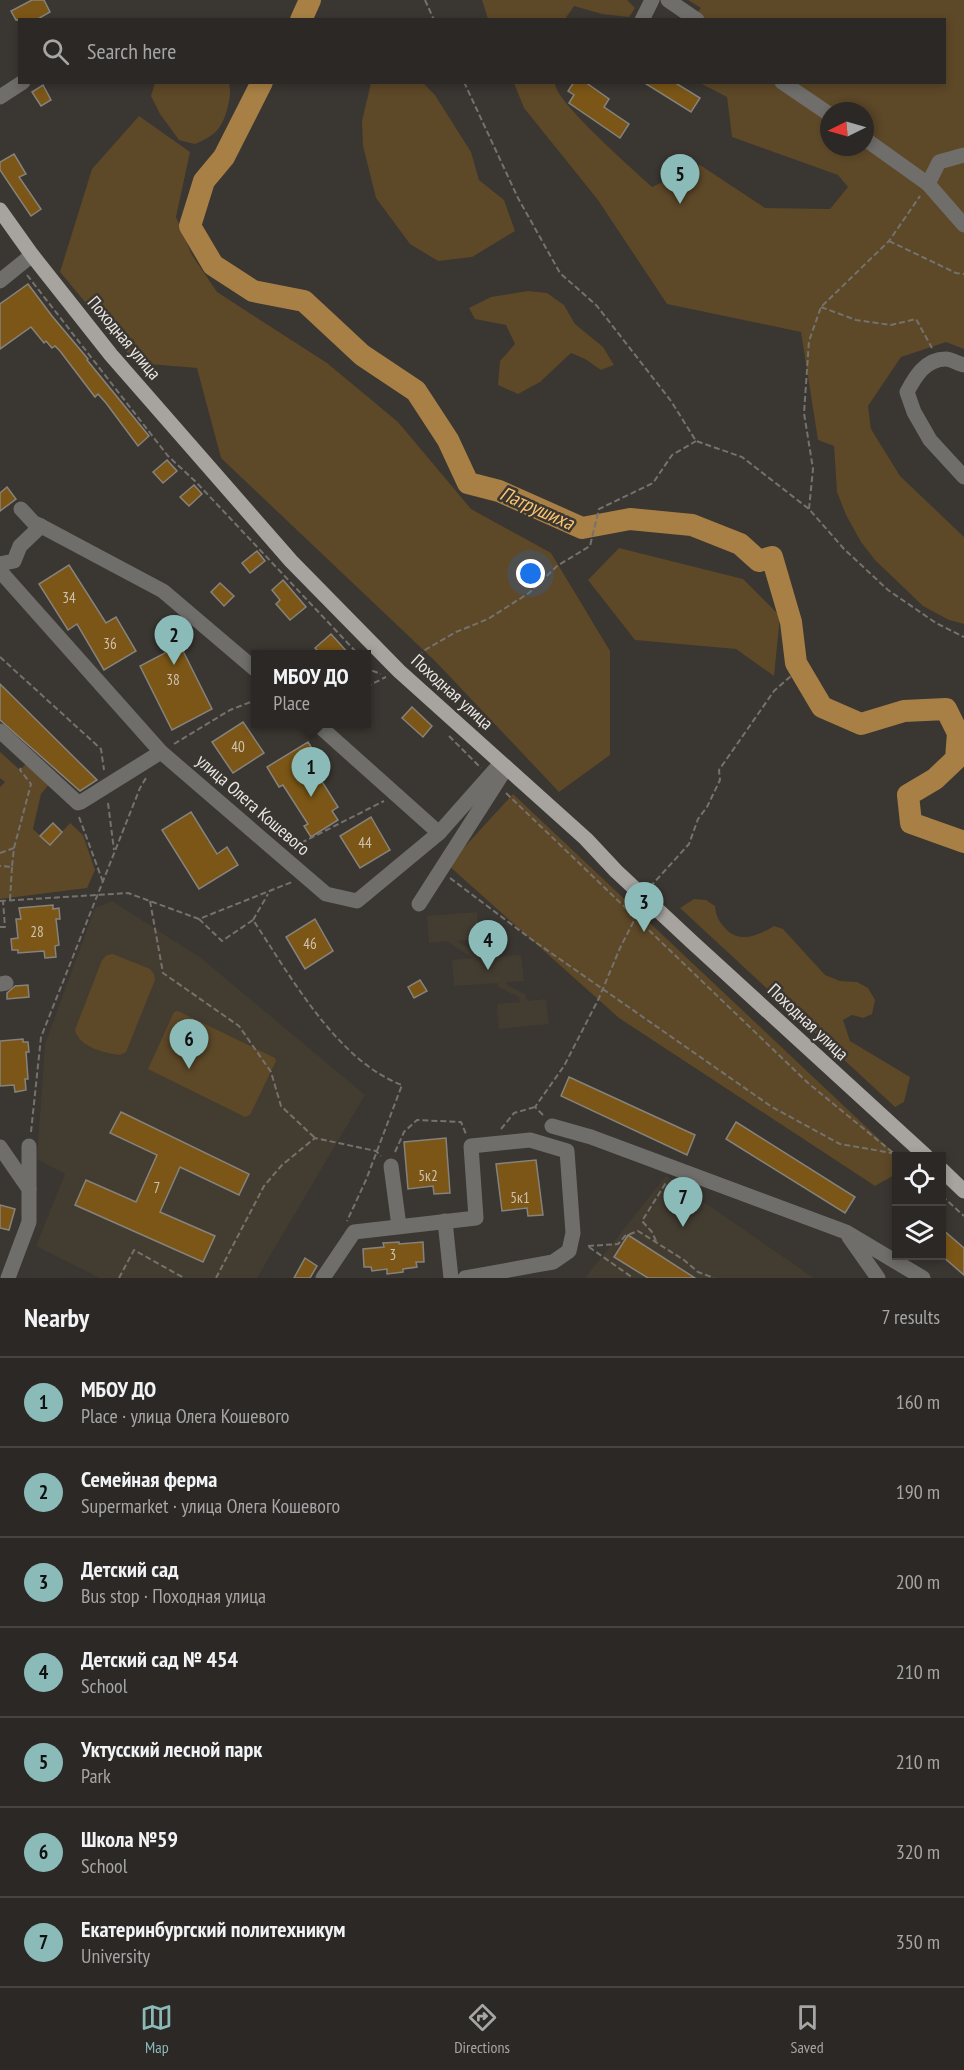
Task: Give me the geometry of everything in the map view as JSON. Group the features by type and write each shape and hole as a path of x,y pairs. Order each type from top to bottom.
{"main road":[{"name":"Походная улица","path":"0,210 32,255 111,355 291,561 399,671 586,839 616,871 922,1152"},
{"path":"946,1174 964,1191"}],"street":[{"path":"643,18 652,0"},
{"path":"668,0 694,18"},
{"path":"0,97 20,84"},
{"path":"785,84 820,108"},
{"path":"874,146 928,184 964,225"},
{"path":"928,184 939,162 964,155"},
{"path":"0,281 32,255"},
{"path":"964,366 946,359 929,364 917,373 907,392 914,412 930,440 964,477"},
{"path":"21,508 34,523 163,591 251,667"},
{"path":"0,564 14,561 20,546 41,526"},
{"name":"улица Олега Кошевого","path":"0,571 161,752 326,894 357,901 439,832 493,780 504,766"},
{"path":"323,728 439,832"},
{"path":"0,731 78,802 161,752"},
{"path":"419,904 493,780"},
{"path":"552,1126 591,1137 846,1232 922,1278"},
{"path":"323,1278 354,1232 476,1218 471,1147 530,1140 567,1151 573,1233 569,1251 553,1262 465,1278"},
{"path":"8,1278 28,1222 29,1146"},
{"path":"0,1147 29,1189"},
{"path":"391,1166 399,1227"},
{"path":"445,1221 451,1278"},
{"path":"846,1232 878,1278"}],"path":[{"path":"425,0 433,18"},
{"path":"465,84 518,198 560,273 597,306 671,401 696,441 742,457 809,509 844,549 888,590 936,623 964,637"},
{"path":"809,509 813,470 804,413 809,341 821,307 889,241 928,184"},
{"path":"889,241 956,273 964,274"},
{"path":"20,265 168,456 196,482 353,650"},
{"path":"821,307 856,320 891,325 916,319 939,361"},
{"path":"399,671 425,650 456,632 488,619 529,593 557,566 590,546 599,509 653,483 672,455 696,441"},
{"path":"0,657 101,749 114,853"},
{"path":"371,670 389,676 371,685"},
{"path":"500,1131 514,1113 535,1107 564,1066 603,989 635,915 651,896 646,891 689,844 698,819 707,807 720,780 719,770 774,691 791,676"},
{"path":"29,1146 41,1037 140,788 161,752 230,710 251,702"},
{"path":"447,735 808,1083 892,1152"},
{"path":"10,900 14,848 31,784 20,770 29,758"},
{"path":"280,854 397,795"},
{"path":"80,820 103,882"},
{"path":"0,854 14,848"},
{"path":"0,866 12,867"},
{"path":"440,871 531,939 772,1107 840,1144 892,1153"},
{"path":"199,919 306,877"},
{"path":"0,927 5,927 1,901 128,893 199,919 222,941 253,920 269,892"},
{"path":"150,901 163,973 238,1026 271,1072 281,1106 315,1138 376,1151"},
{"path":"253,920 310,1008 363,1062 387,1080 402,1085 366,1180 345,1224"},
{"path":"535,1107 552,1126"},
{"path":"391,1166 393,1154 404,1132 417,1120 461,1122 471,1147"},
{"path":"216,1278 264,1186 282,1165 315,1138"},
{"path":"657,1243 652,1232 642,1221 674,1168"},
{"path":"946,1200 964,1216"},
{"path":"633,1278 588,1246 618,1244 625,1236 638,1231 703,1274 714,1278"},
{"path":"119,1278 134,1250 184,1278"},
{"path":"701,1278 703,1274"}],"shaded area":[{"path":"482,0 627,0 635,8 629,17 602,14 574,6 566,18 488,18"},
{"path":"688,0 964,0 964,349 946,342 901,357 868,406 871,429 900,476 964,537 964,624 949,620 923,606 875,560 861,542 846,515 837,492 834,446 818,440 801,332 667,304 598,200 524,108 514,84 555,84 567,105 581,120 652,187 700,165 765,208 830,209 848,187 838,175 732,137 727,97 702,84 946,84 946,18 693,18 701,8"},
{"path":"155,84 229,84 230,92 226,114 220,126 208,138 195,144 179,140 160,114 151,96"},
{"path":"371,84 424,84 435,95 471,152 479,180 504,200 515,231 472,257 438,261 410,244 376,198 363,146 362,121"},
{"path":"139,116 190,152 176,217 192,255 217,292 327,363 398,422 471,509 551,553 610,651 610,755 559,792 436,662 221,458 197,368 136,363 60,272 92,169"},
{"path":"528,291 547,293 564,305 575,324 603,347 614,365 601,370 571,353 540,382 518,394 498,385 500,361 515,344 506,325 475,319 469,308 491,297"},
{"path":"619,548 743,579 780,616 774,676 736,649 635,640 588,580"},
{"path":"0,752 20,770 29,761 51,782 41,794 33,829 50,845 70,823 83,835 95,870 87,888 0,899 0,787 5,782 0,778"},
{"path":"513,794 893,1152 892,1176 875,1186 619,1018 448,865"},
{"path":"694,899 706,900 715,906 721,923 730,933 748,937 774,926 783,929 825,975 840,981 857,982 868,988 875,1000 872,1014 863,1018 852,1015 843,1020 850,1041 910,1077 904,1102 895,1107 680,908"},
{"path":"112,901 201,958 365,1095 257,1278 100,1278 36,1246 65,1174 37,1159 45,1044 95,908"},
{"path":"477,912 479,938 457,941 484,958 521,955 524,981 507,982 507,985 525,994 527,1001 546,999 549,1024 499,1029 497,1004 520,1002 519,997 498,987 498,983 454,986 452,960 472,958 447,941 429,943 427,916"},
{"path":"113,954 150,969 155,980 126,1052 120,1055 100,1051 87,1045 77,1036 75,1030 102,960 107,955"},
{"path":"178,1011 275,1058 276,1061 250,1115 245,1117 148,1069 174,1012"},
{"path":"666,1176 814,1278 585,1278"}],"building":[{"path":"32,0 44,0 50,12 40,18 18,18 16,20 11,11"},
{"path":"573,84 588,84 609,99 604,107 629,124 620,138 569,103 574,95 568,91"},
{"path":"646,84 677,84 700,98 691,112"},
{"path":"43,85 51,100 41,106 32,92"},
{"path":"14,154 26,174 19,177 41,209 31,216 0,170 0,162"},
{"path":"28,284 149,436 138,446 106,403 98,394 95,397 60,351 55,346 52,348 46,341 44,343 31,327 0,349 0,304"},
{"path":"167,460 177,471 163,483 153,472"},
{"path":"194,485 202,494 189,506 180,497"},
{"path":"7,487 16,499 0,511 0,493"},
{"path":"257,551 265,561 250,573 242,563"},
{"path":"69,565 106,623 116,617 136,651 104,670 77,624 68,630 39,584"},
{"path":"283,580 306,607 290,620 276,604 280,600 272,590"},
{"path":"220,583 234,596 224,606 211,592"},
{"path":"331,634 345,650 317,650 315,648"},
{"path":"180,645 212,709 172,730 140,666"},
{"path":"0,684 97,780 80,791 0,720"},
{"path":"412,707 432,726 423,737 402,718"},
{"path":"243,722 264,753 233,773 212,742"},
{"path":"308,742 328,775 321,780 338,807 332,811 338,820 311,837 304,826 308,824 283,785 279,787 267,767"},
{"path":"191,812 217,854 227,847 238,865 199,889 162,830"},
{"path":"371,817 390,850 360,868 340,836"},
{"path":"53,823 62,832 50,845 40,836"},
{"path":"53,905 53,909 59,908 60,919 56,919 59,945 55,946 56,957 45,958 44,951 18,953 18,950 12,950 11,939 18,938 16,919 21,919 19,908"},
{"path":"315,919 333,951 305,969 286,937"},
{"path":"420,980 427,991 414,998 408,987"},
{"path":"28,985 29,997 7,999 7,993 15,986"},
{"path":"23,1039 23,1042 28,1042 29,1052 26,1052 28,1079 25,1079 26,1090 15,1092 14,1085 0,1086 0,1041"},
{"path":"569,1077 695,1135 687,1155 561,1096"},
{"path":"121,1112 249,1174 239,1195 180,1167 160,1212 215,1236 203,1262 75,1205 86,1180 136,1202 157,1155 110,1133"},
{"path":"736,1122 855,1197 845,1213 726,1139"},
{"path":"446,1138 450,1193 434,1194 433,1186 408,1189 404,1142"},
{"path":"536,1160 543,1215 528,1216 527,1208 502,1211 496,1164"},
{"path":"0,1205 15,1209 9,1230 0,1228"},
{"path":"946,1232 964,1248 964,1275 946,1259"},
{"path":"628,1235 695,1278 648,1278 614,1257"},
{"path":"399,1242 399,1244 423,1242 424,1262 416,1262 417,1267 403,1269 403,1272 387,1274 387,1269 372,1271 371,1267 364,1267 363,1249 384,1247 383,1243"},
{"path":"305,1258 317,1266 310,1278 294,1278"}],"waterway":[{"name":"Патрушиха","path":"302,18 310,0"},
{"name":"Патрушиха","path":"261,84 224,157 204,181 190,226 213,265 253,291 304,301 362,355 416,391 448,440 468,483 499,491 582,528 630,519 692,525 740,544 759,561 772,557 791,622 796,663 822,707 861,724 904,711 946,709 958,733 956,759 935,779 908,795 911,823 964,842"}],"place":[{"name":"Уктусский лесной парк","path":"680,204"},
{"name":"Семейная ферма","path":"174,665"},
{"name":"МБОУ ДО","path":"311,797"},
{"name":"Детский сад","path":"644,932"},
{"name":"Детский сад № 454","path":"488,970"},
{"name":"Школа №59","path":"189,1069"},
{"name":"Екатеринбургский политехникум","path":"683,1227"}]}
